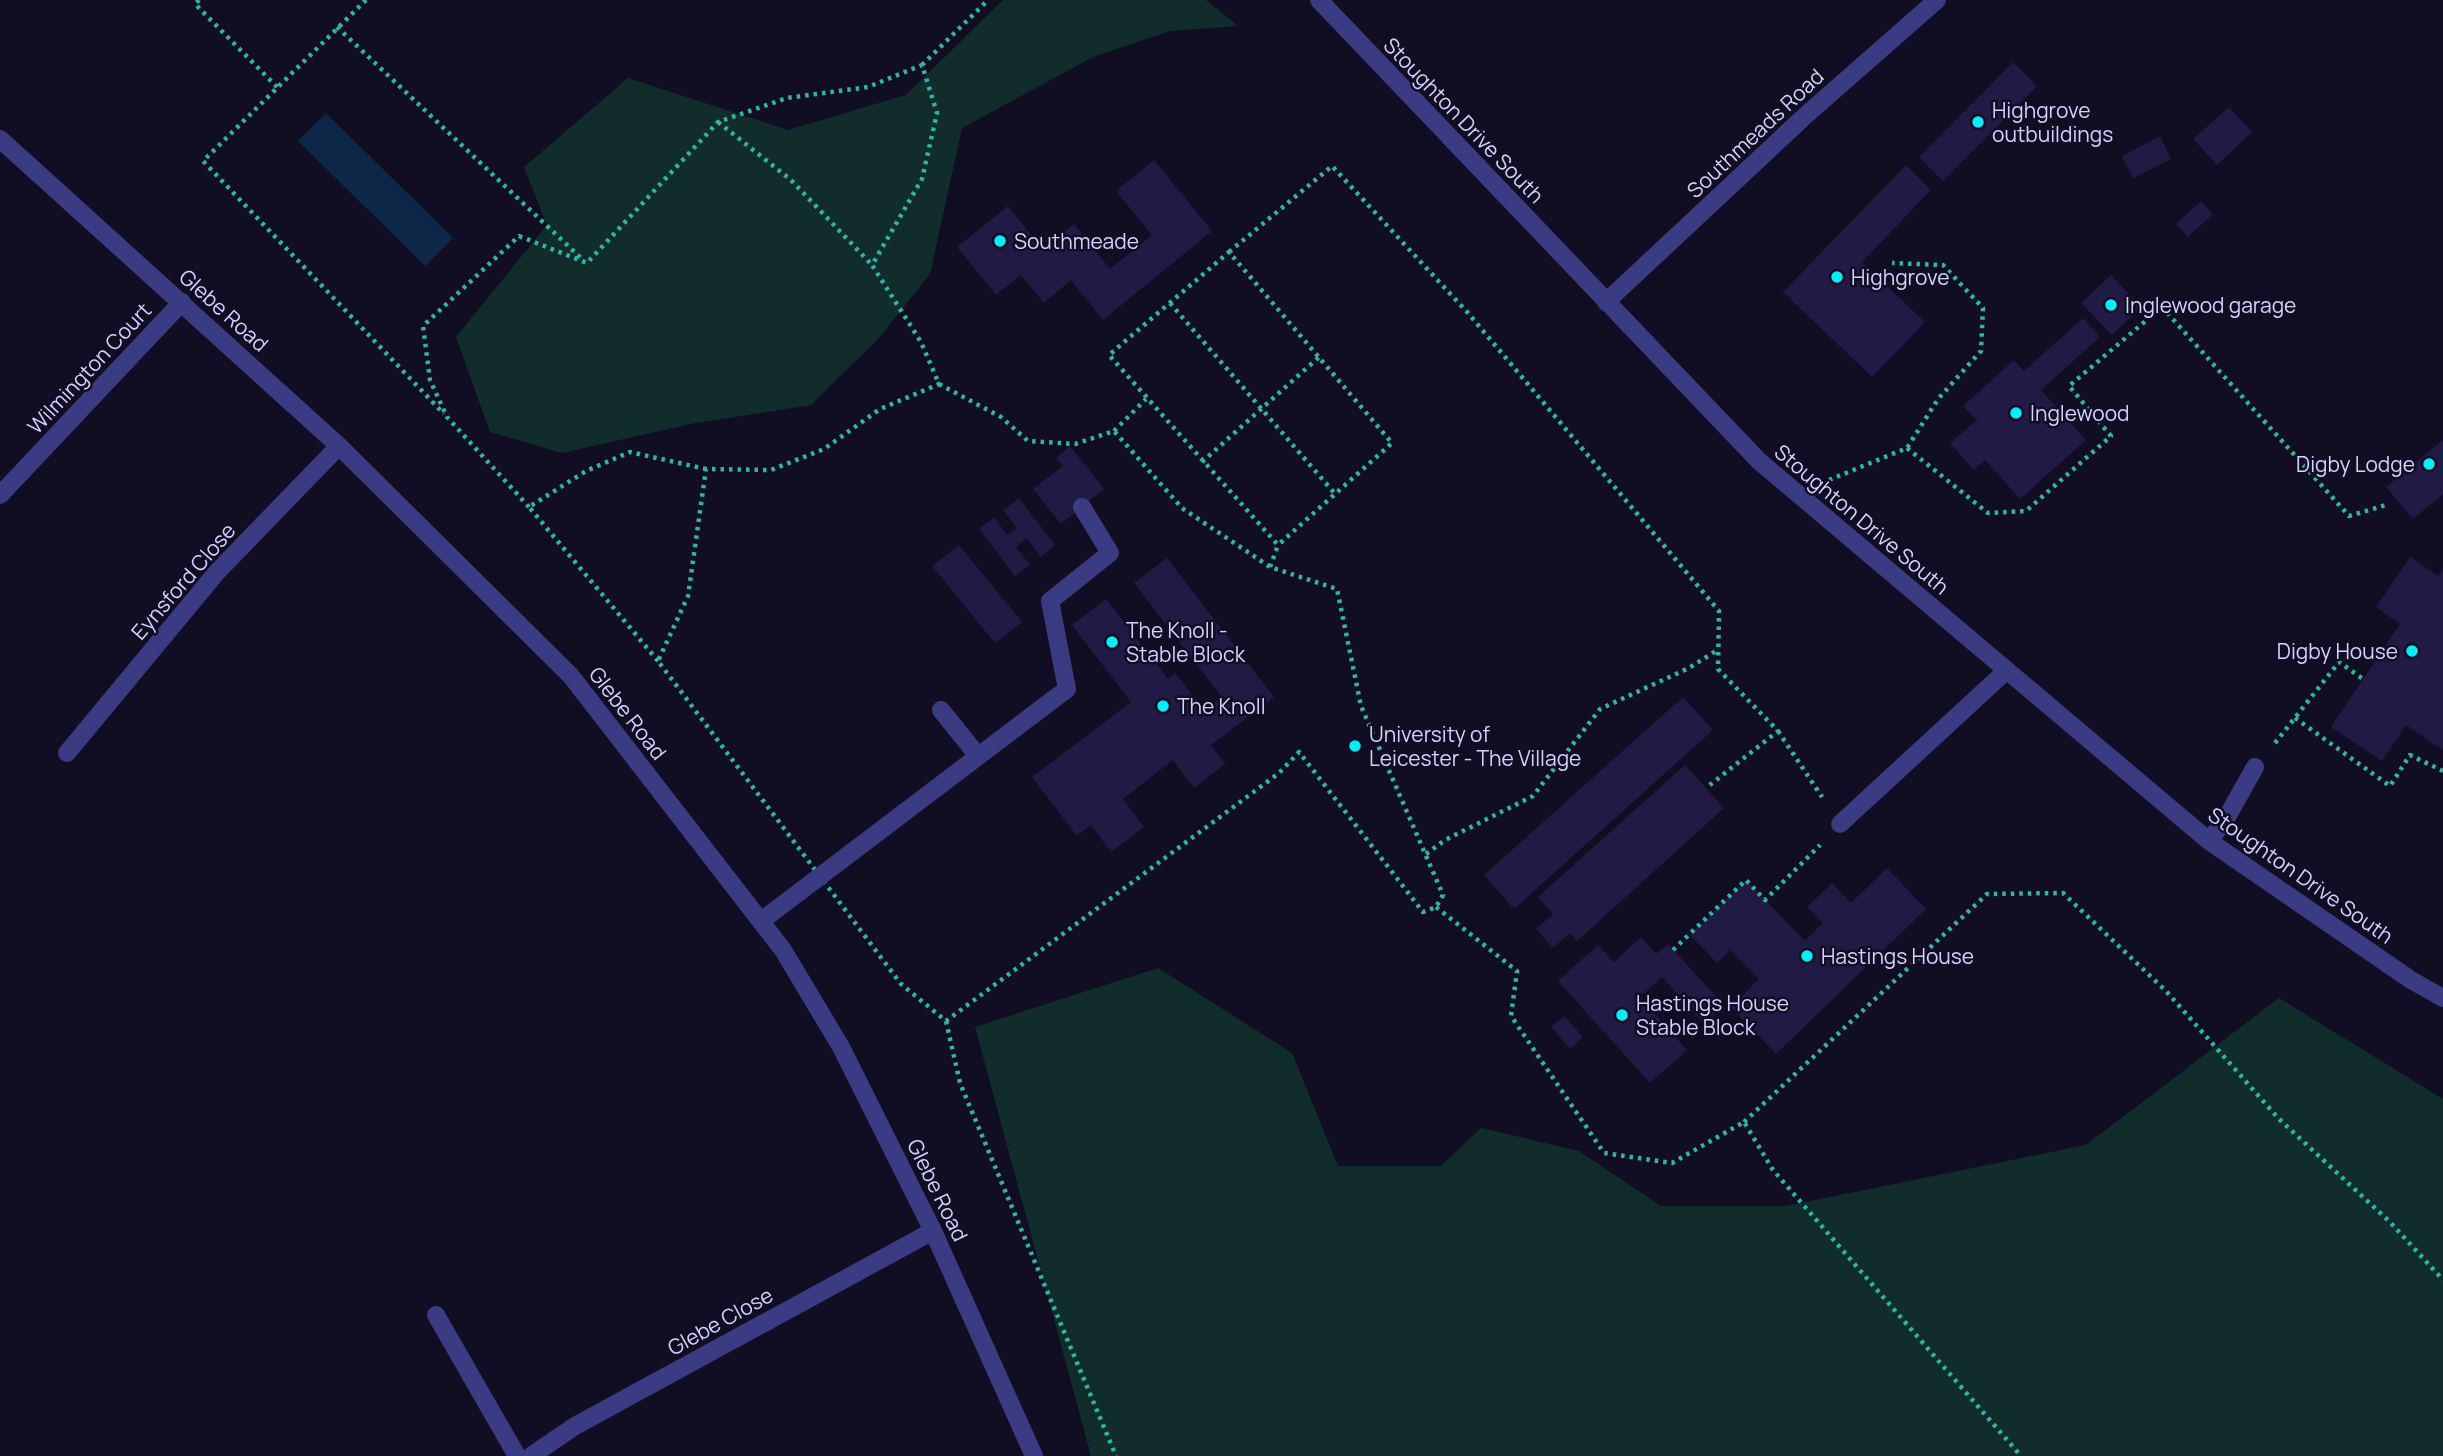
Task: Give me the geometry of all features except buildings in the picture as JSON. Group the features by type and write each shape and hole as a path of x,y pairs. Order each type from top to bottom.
{"street":[{"name":"Stoughton Drive South","path":"1319,0 1759,461 2209,841 2443,998"},
{"name":"Southmeads Road","path":"1606,302 1806,115 1937,0"},
{"name":"Glebe Road","path":"0,139 340,446 571,676 783,950 841,1047 933,1231 1034,1456"},
{"name":"Wilmington Court","path":"0,495 182,302"},
{"name":"Eynsford Close","path":"68,753 217,572 340,446"},
{"path":"761,921 1067,689 1050,601 1110,552 1082,507"},
{"path":"1840,824 2007,671"},
{"path":"941,710 978,756"},
{"path":"2209,841 2227,817 2255,767"},
{"name":"Glebe Close","path":"531,1456 575,1426 933,1231"},
{"path":"436,1315 517,1456"}],"path":[{"path":"199,0 195,4 278,87"},
{"path":"366,0 203,161 528,507 658,661"},
{"path":"587,263 718,122 787,98 868,87 922,65 988,0"},
{"path":"337,27 587,263"},
{"path":"872,265 880,246 922,179 937,113 922,65"},
{"path":"718,122 791,180 872,265 921,342 939,384"},
{"path":"1278,545 1109,355 1332,166 1468,313 1719,611 1718,669 1778,731 1840,824 1765,900 1746,880 1673,950"},
{"path":"447,418 430,380 423,326 519,236 587,263"},
{"path":"1229,252 1392,443 1278,545 1270,567"},
{"path":"1806,502 1830,479 1907,448 1938,399 1982,351 1983,309 1943,265 1892,263"},
{"path":"1170,303 1336,495"},
{"path":"1907,448 1988,513 2026,511 2112,436 2070,386 2162,307 2349,516 2386,505"},
{"path":"1202,462 1319,357"},
{"path":"1114,431 1146,398"},
{"path":"528,507 586,471 630,452 706,469"},
{"path":"1426,854 1445,840 1533,796 1600,709 1689,668 1718,649"},
{"path":"2255,767 2339,663 2363,679"},
{"path":"2295,718 2390,786 2410,755 2443,771"},
{"path":"1706,788 1778,731"},
{"path":"1436,907 1517,971 1511,1016 1604,1153 1672,1163 1744,1122 1987,894 2063,893 2166,991 2279,1119 2390,1222 2443,1280"},
{"path":"946,1021 960,1083 1116,1456"},
{"path":"1744,1122 1773,1170 2021,1456"}],"green space":[{"path":"1003,0 1206,0 1238,26 1170,31 1093,57 962,128 930,274 878,339 811,405 690,424 562,453 490,432 456,337 547,225 524,167 628,78 788,130 906,95"},
{"path":"1158,968 1292,1053 1338,1166 1441,1166 1481,1128 1579,1151 1661,1206 1786,1206 2086,1145 2279,998 2443,1099 2443,1456 1091,1456 975,1027"}],"water":[{"path":"326,113 453,238 425,266 298,141"}],"place":[{"name":"Highgrove outbuildings","path":"1978,122"},
{"name":"Southmeade","path":"1000,241"},
{"name":"Highgrove","path":"1837,277"},
{"name":"Inglewood garage","path":"2111,305"},
{"name":"Inglewood","path":"2016,413"},
{"name":"Digby Lodge","path":"2429,464"},
{"name":"The Knoll - Stable Block","path":"1112,642"},
{"name":"Digby House","path":"2412,651"},
{"name":"The Knoll","path":"1163,706"},
{"name":"University of Leicester - The Village","path":"1355,746"},
{"name":"Hastings House","path":"1807,956"},
{"name":"Hastings House Stable Block","path":"1622,1015"}]}
